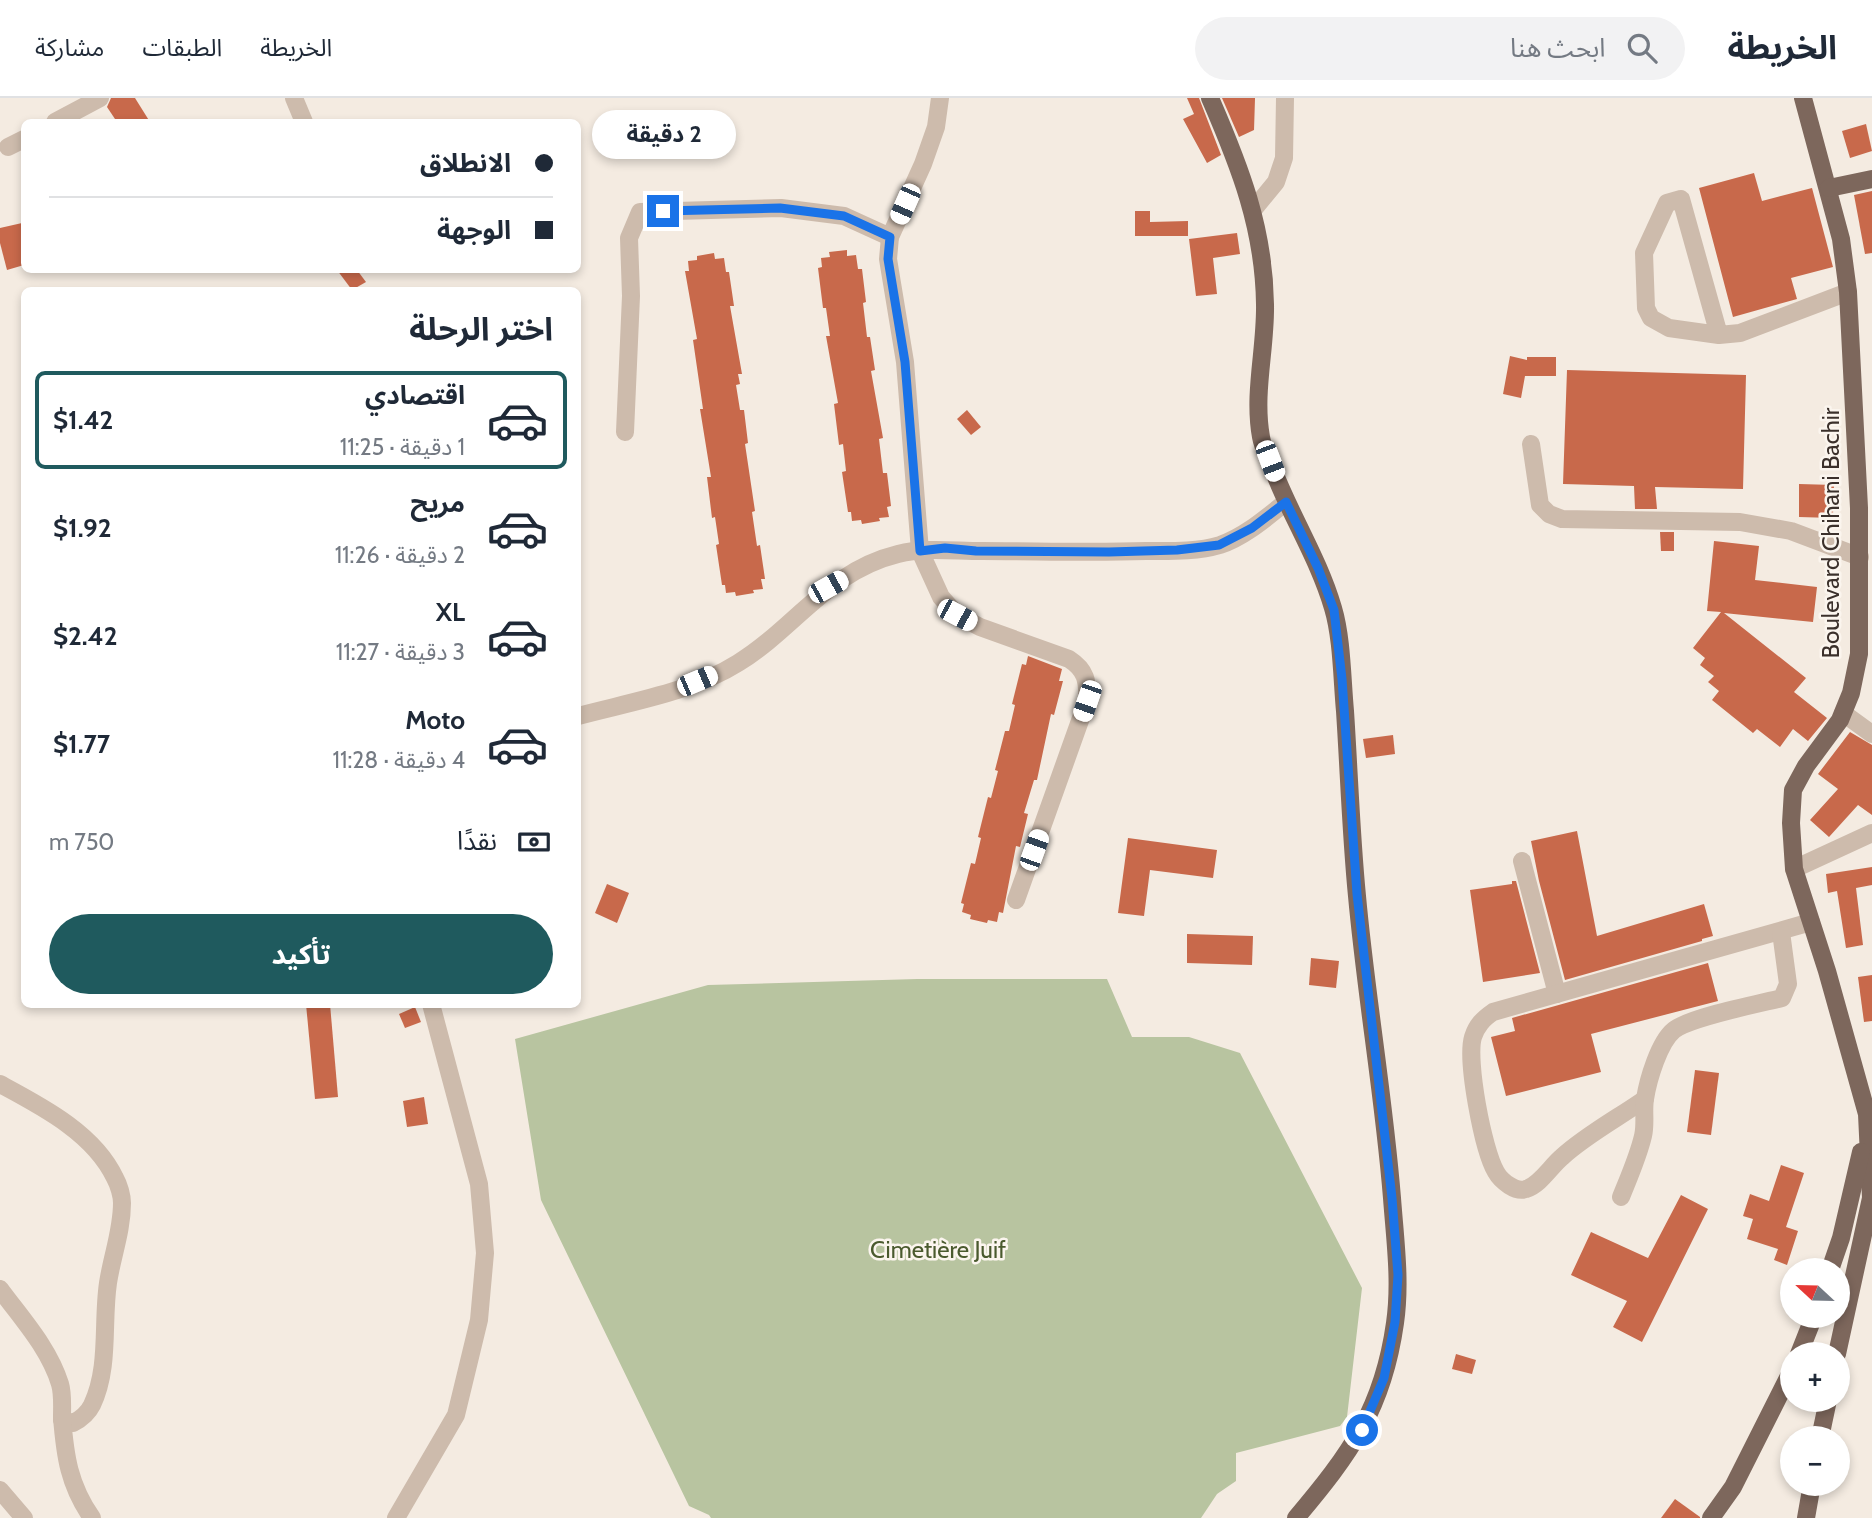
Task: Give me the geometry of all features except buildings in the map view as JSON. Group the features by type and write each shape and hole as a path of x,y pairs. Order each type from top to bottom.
{"main road":[{"path":"1210,98 1231,146 1253,210 1264,270 1265,308 1258,406 1262,440 1334,610 1342,679 1357,894 1390,1172 1398,1275 1395,1322 1384,1378 1370,1415 1354,1446 1296,1518"},
{"name":"Boulevard Chihani Bachir","path":"1803,98 1841,239 1866,505 1860,537 1866,558 1859,654 1851,693 1840,720 1806,766 1793,790 1791,823 1794,869 1868,1119"},
{"path":"1829,188 1872,179"},
{"path":"1840,1342 1871,1197 1868,1119"},
{"path":"1834,1258 1858,1171 1868,1119"},
{"path":"1711,1518 1733,1487 1780,1396"},
{"path":"1777,1403 1780,1400"},
{"path":"1806,1518 1810,1496"}],"street":[{"path":"61,119 100,98"},
{"path":"294,98 303,119"},
{"path":"940,98 936,127 923,164 890,237 888,259 905,362 920,551 942,597 957,615 980,627 1069,659 1082,667 1088,684 1087,701 1016,900"},
{"path":"1253,210 1276,182 1284,158 1285,98"},
{"path":"8,147 21,140"},
{"path":"1719,335 1681,199 1667,203 1644,253 1646,308 1651,318 1669,328 1719,335 1740,333 1848,292"},
{"path":"625,432 631,296 629,239 640,212 780,208 844,216 890,237"},
{"path":"1531,444 1540,505 1549,514 1562,519 1740,522 1791,531 1866,558"},
{"path":"581,715 678,690 736,665 764,645 828,587 887,558 945,548 976,551 1109,552 1177,550 1219,545 1252,528 1286,502"},
{"path":"1843,713 1872,734"},
{"path":"1794,869 1872,833"},
{"path":"1522,861 1557,995"},
{"path":"1645,1099 1563,1156 1525,1190 1507,1184 1496,1173 1484,1141 1470,1056 1473,1037 1481,1021 1493,1012 1811,922"},
{"path":"1621,1197 1641,1145 1650,1076 1664,1042 1674,1030 1696,1020 1782,998 1788,984 1782,932"},
{"path":"396,1518 456,1415 480,1321 485,1253 479,1184 432,1008"},
{"path":"0,1084 44,1109 82,1136 116,1178 122,1199 121,1222 108,1282 105,1348 100,1382 91,1407 80,1419 73,1423 62,1420"},
{"path":"0,1289 25,1320 61,1385 62,1420 70,1478 78,1499 92,1518"},
{"path":"0,1490 24,1518"}],"green space":[{"name":"Cimetière Juif","path":"917,979 1107,979 1132,1037 1189,1037 1240,1053 1362,1288 1347,1417 1340,1426 1236,1453 1236,1481 1217,1494 1201,1518 711,1518 689,1506 541,1200 515,1039 708,985"}],"route":[{"path":"663,211 780,208 844,216 890,237 888,259 905,362 920,551 945,548 976,551 1109,552 1177,550 1219,545 1252,528 1286,502 1318,568 1334,610 1342,679 1357,894 1390,1172 1398,1275 1395,1322 1384,1378 1362,1430"}]}
